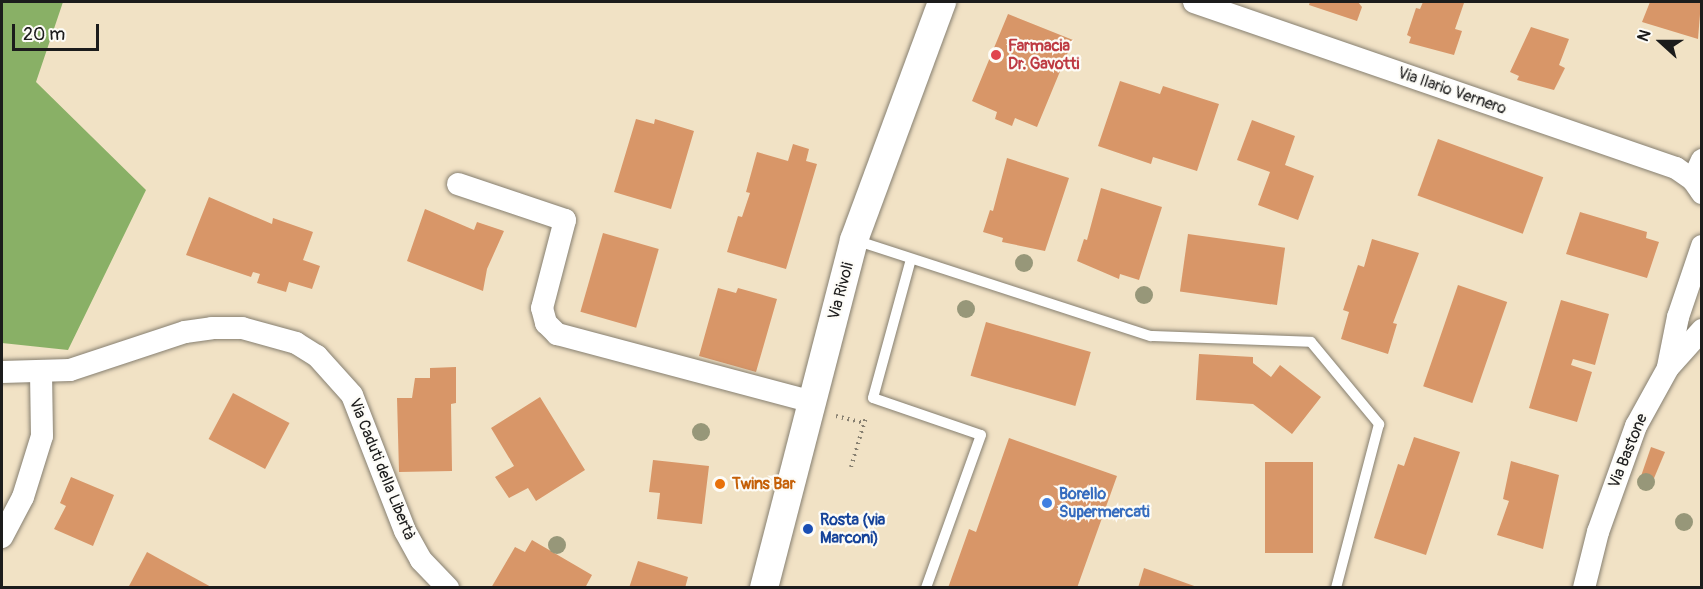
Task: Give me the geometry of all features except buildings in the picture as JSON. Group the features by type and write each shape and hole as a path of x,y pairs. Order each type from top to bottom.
{"street":[{"name":"Via Rivoli","path":"764,588 854,240 942,2"},
{"name":"Via Ilario Vernero","path":"1194,2 1676,168 1698,178"},
{"path":"458,184 565,220 542,308 546,323 557,334 813,402"},
{"path":"1668,368 1678,317 1701,246"},
{"name":"Via Caduti della Libertà","path":"2,372 41,372 94,364 185,332 212,328 242,328 296,343 317,356 352,394 405,531 422,560 448,588"},
{"name":"Via Bastone","path":"1584,588 1617,473 1636,426 1668,368 1701,330"},
{"path":"2,537 23,497 42,435 41,372"}],"lane":[{"path":"854,240 1151,336 1311,342 1379,424 1336,588"},
{"path":"911,259 873,398 981,435 926,588"}],"path":[{"path":"851,468 873,398"}],"green space":[{"path":"2,2 63,2 36,82 146,190 68,350 2,343"}],"place":[{"name":"Farmacia Dr. Gavotti","path":"996,55"},
{"name":"Twins Bar","path":"720,484"},
{"name":"Borello Supermercati","path":"1047,503"},
{"name":"Rosta (via Marconi)","path":"808,529"}]}
